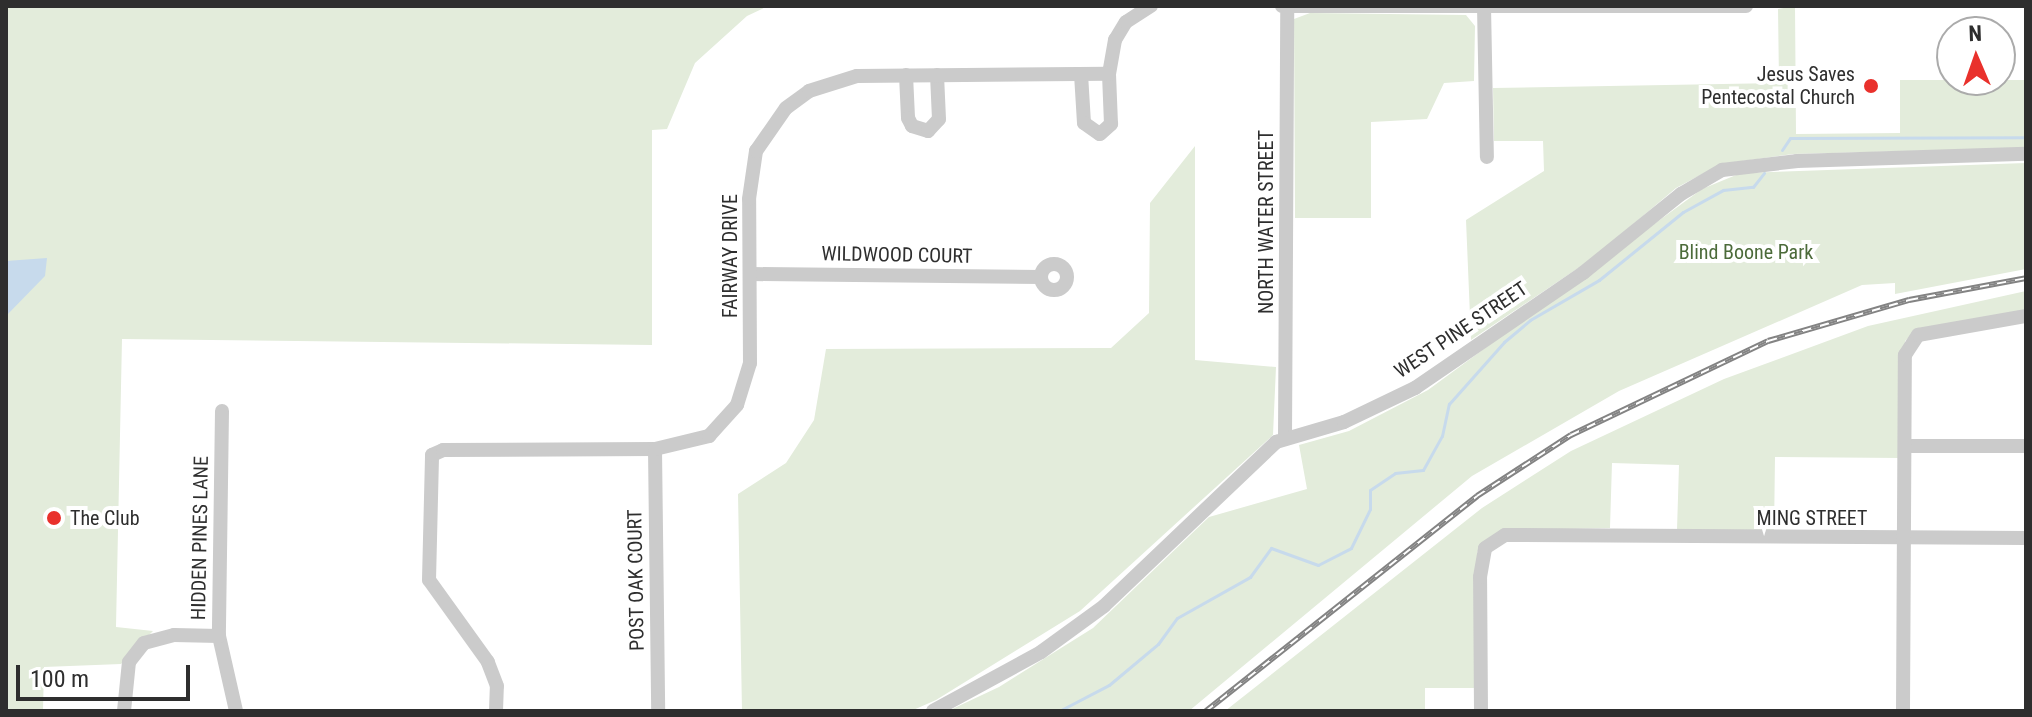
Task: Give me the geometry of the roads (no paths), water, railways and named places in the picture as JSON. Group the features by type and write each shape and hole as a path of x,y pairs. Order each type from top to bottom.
{"street":[{"path":"1081,74 1084,123 1100,134 1111,124 1109,74 1115,40 1126,22 1151,6"},
{"path":"1285,7 1746,6"},
{"name":"NORTH WATER STREET","path":"1285,7 1285,438"},
{"path":"1484,7 1487,157"},
{"name":"FAIRWAY DRIVE","path":"496,711 497,686 488,662 429,580 426,566 429,463 443,450 655,449 709,436 737,405 750,363 751,173 756,151 786,108 833,81 906,75 1109,74"},
{"path":"906,75 908,118 912,126 928,131 939,119 937,75"},
{"name":"WEST PINE STREET","path":"933,711 1041,652 1104,606 1249,465 1285,438 1344,422 1415,388 1583,273 1681,194 1722,170 1797,161 2026,154"},
{"name":"WILDWOOD COURT","path":"752,274 1041,277"},
{"path":"1903,711 1905,355 1909,342 1931,332 2026,316"},
{"name":"HIDDEN PINES LANE","path":"222,411 219,636 236,711"},
{"path":"1905,446 2026,446"},
{"name":"POST OAK COURT","path":"655,449 658,711"},
{"name":"MING STREET","path":"1481,711 1480,577 1485,548 1505,535 1598,532 2026,538"},
{"path":"124,711 129,662 144,643 174,635 219,636"}],"water":[{"path":"47,258 45,276 6,316 6,261"}],"waterway":[{"path":"1782,150 1790,138 2026,137"},
{"path":"1059,711 1109,685 1158,644 1177,618 1250,577 1271,548 1318,565 1351,548 1370,509 1370,490 1395,473 1423,470 1442,436 1449,404 1504,342 1530,320 1599,280 1683,212 1723,190 1753,187 1764,173"}],"railway":[{"path":"1206,711 1477,496 1571,435 1768,341 1909,300 2026,278"}],"place":[{"name":"Jesus Saves Pentecostal Church","path":"1871,86"},
{"name":"The Club","path":"54,518"}],"park label":[{"name":"Blind Boone Park","path":"1746,252"}]}
